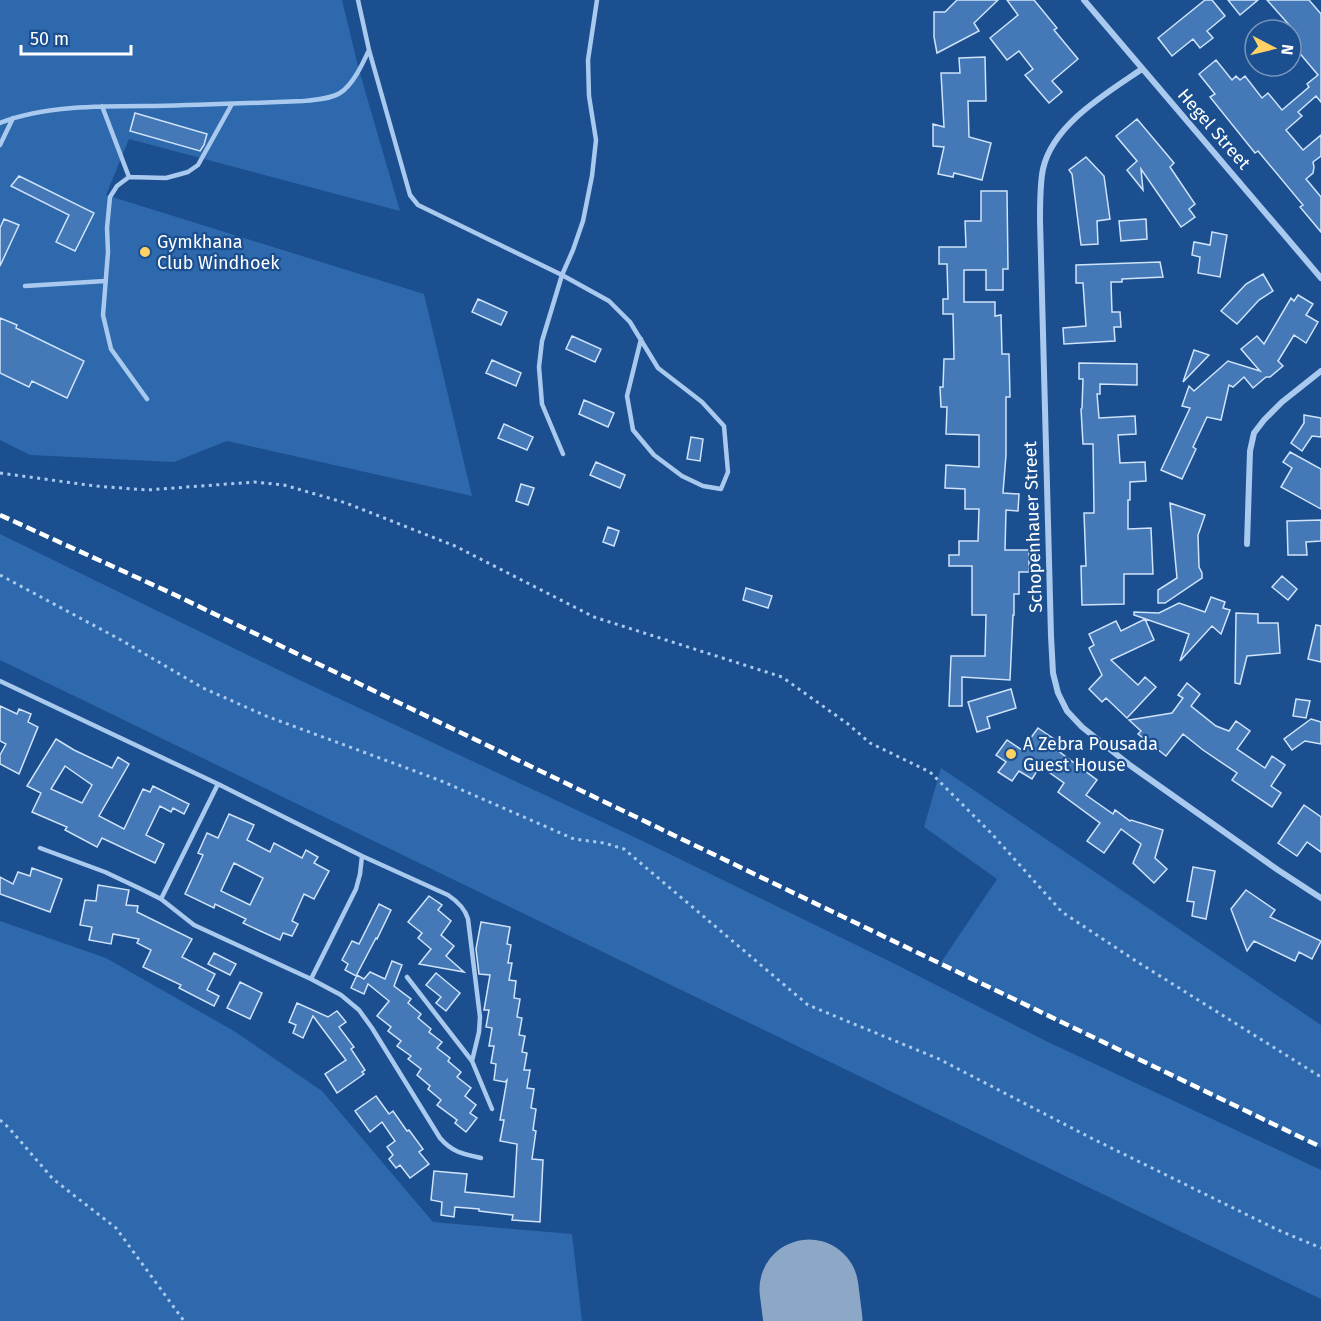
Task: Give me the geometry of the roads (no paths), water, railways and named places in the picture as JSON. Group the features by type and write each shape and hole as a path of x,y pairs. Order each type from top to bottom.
{"street":[{"name":"Hegel Street","path":"1084,0 1321,278"},
{"name":"Schopenhauer Street","path":"1142,69 1075,118 1053,145 1043,169 1040,220 1053,673 1058,693 1067,711 1082,727 1131,766 1321,898"},
{"path":"1247,544 1250,451 1254,434 1282,402 1321,371"}],"lane":[{"path":"357,0 410,195 418,206 562,275 609,301 630,322 658,368 702,402 724,426 728,472 721,489 703,486 682,476 654,455 633,430 627,396 640,339"},
{"path":"563,454 542,404 538,367 542,341 562,275 583,221 592,176 596,140 589,96 588,60 597,0"},
{"path":"0,123 38,112 102,106 303,102 329,98 342,92 360,70 369,50"},
{"path":"147,399 111,349 103,315 110,197 117,186 129,177 166,178 188,172 198,165 232,104"},
{"path":"102,106 129,177"},
{"path":"0,145 13,118"},
{"path":"25,286 105,281"},
{"path":"0,681 218,784 362,856 448,895 461,906 466,914 480,1017 472,1061"},
{"path":"161,899 218,784"},
{"path":"40,848 105,872 161,899 194,925 341,995 359,1010 372,1028 448,1148 481,1158"},
{"path":"311,979 356,889 362,856"},
{"path":"407,977 472,1061 492,1109"}],"railway":[{"path":"0,515 171,593 1321,1147"}],"place":[{"name":"Gymkhana Club Windhoek","path":"145,252"},
{"name":"A Zebra Pousada Guest House","path":"1011,754"}]}
